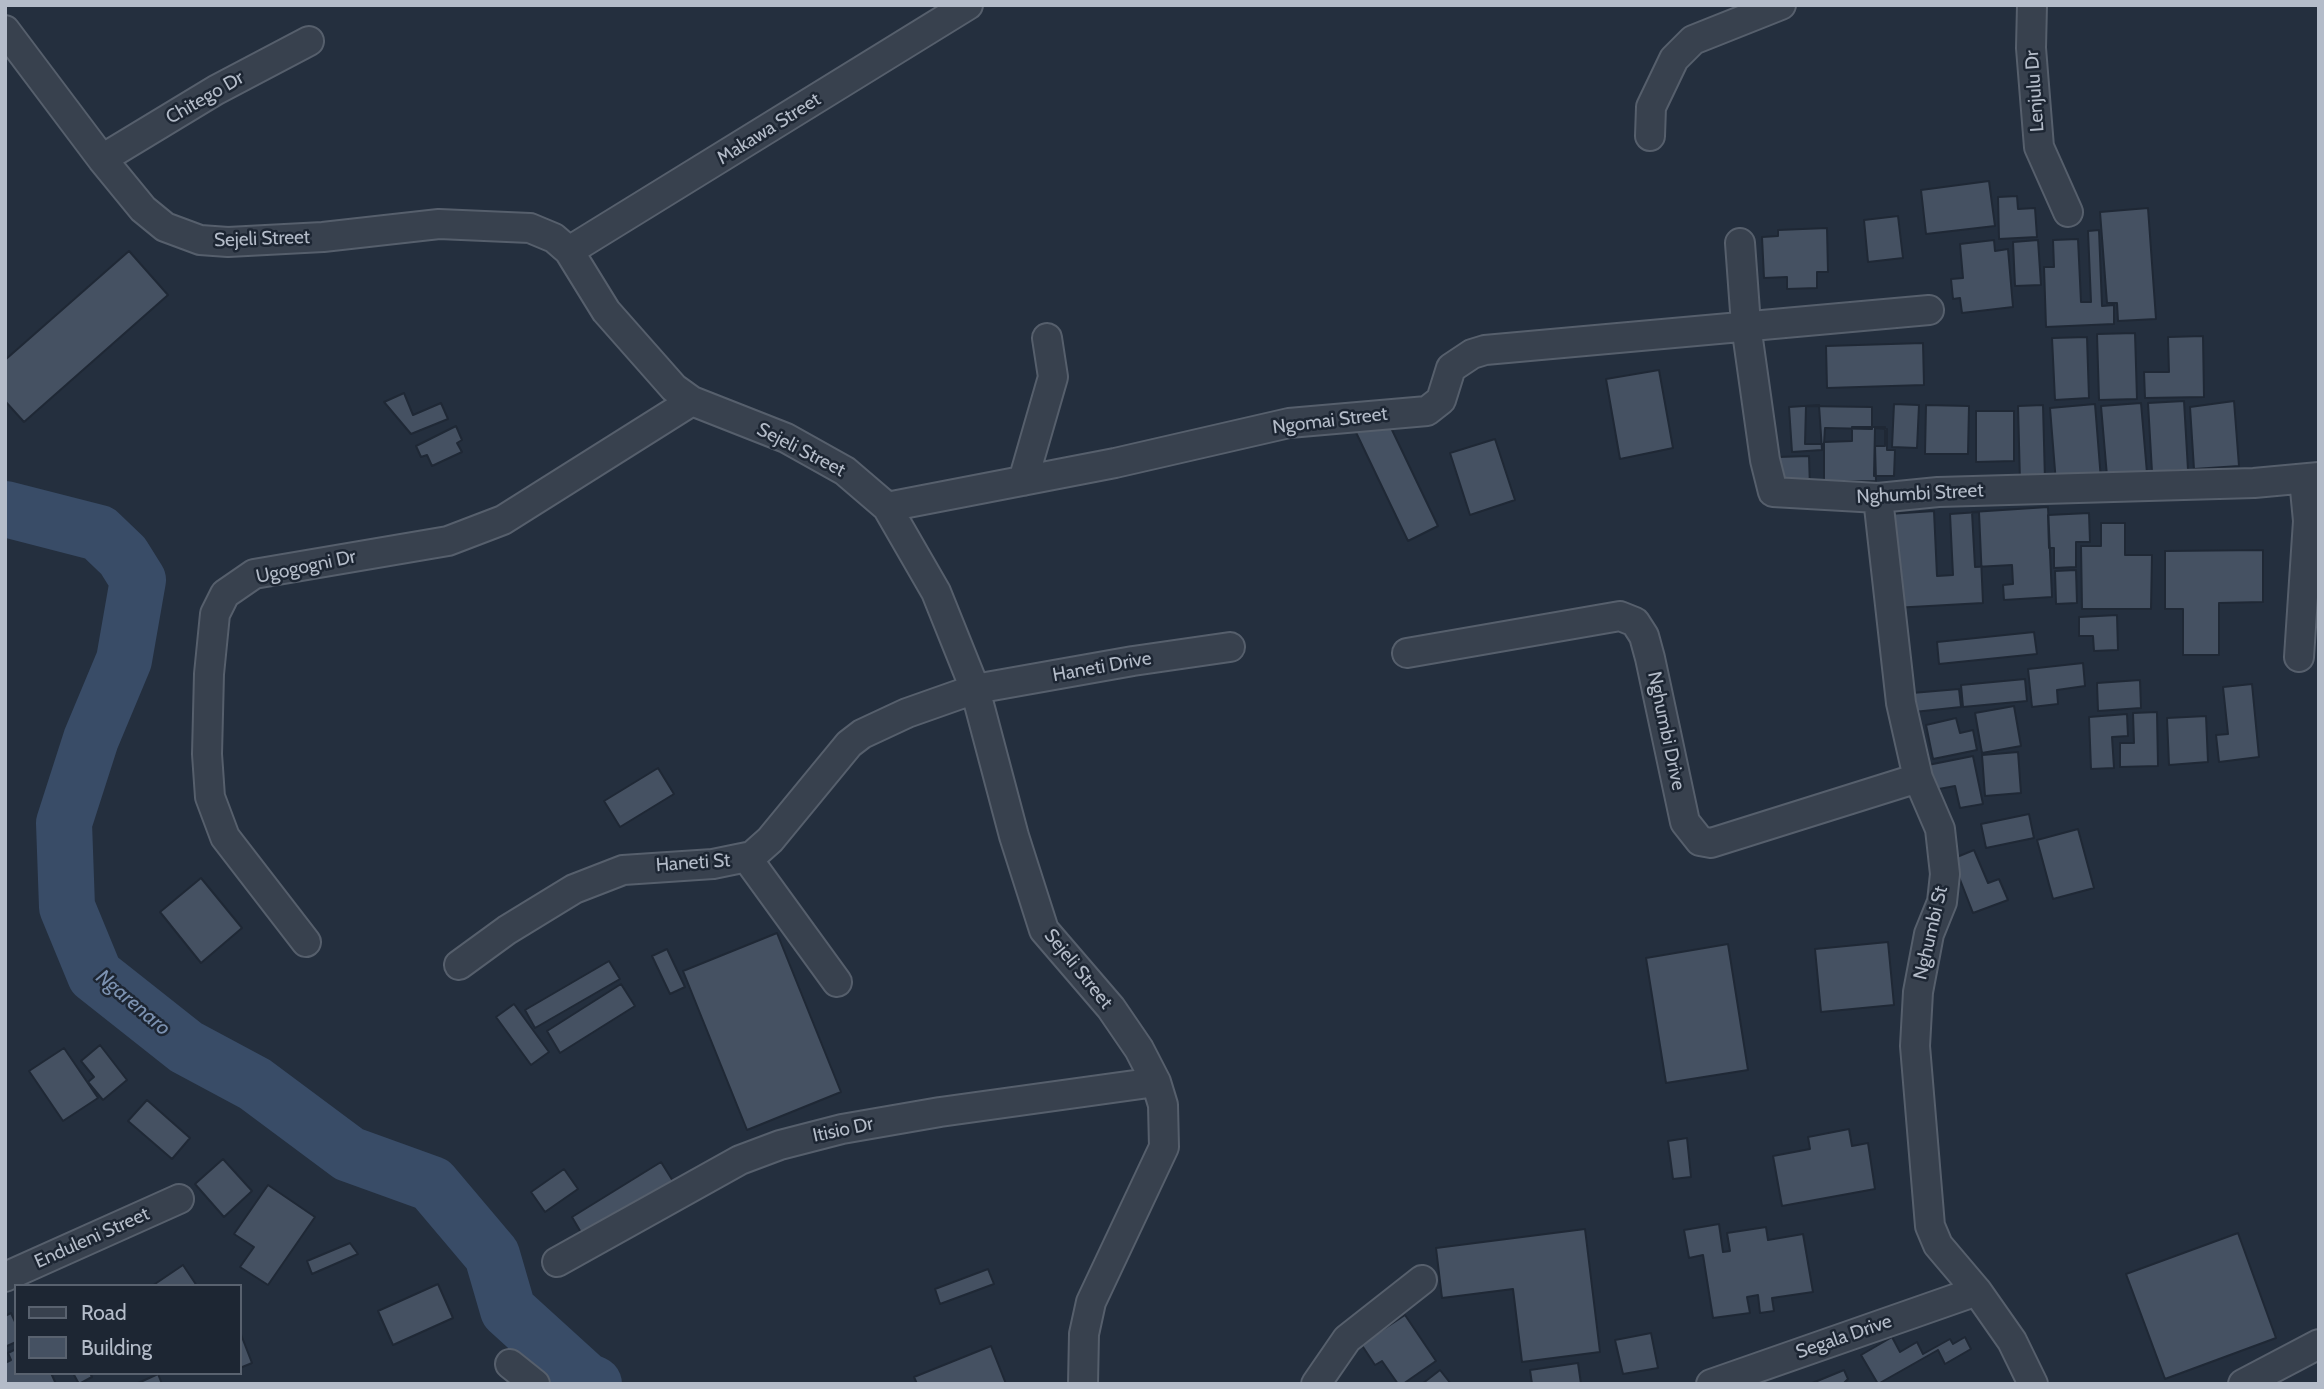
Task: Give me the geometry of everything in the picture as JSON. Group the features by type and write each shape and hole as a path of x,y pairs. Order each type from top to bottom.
{"street":[{"name":"Makawa Street","path":"569,251 968,5"},
{"name":"Lenjulu Dr","path":"2032,5 2031,48 2039,147 2068,212"},
{"path":"1650,136 1651,107 1674,59 1693,40 1775,6"},
{"name":"Sejeli Street","path":"5,30 102,159 154,219 182,235 200,240 323,237 439,224 530,228 554,239 569,251 606,311 627,338 674,388 692,401 786,438 845,471 887,507 936,592 975,689 1018,849 1044,930 1111,1008 1156,1082 1165,1124 1164,1147 1091,1302 1084,1334 1083,1384"},
{"name":"Chitego Dr","path":"102,159 216,90 309,41"},
{"name":"Nghumbi Street","path":"1740,243 1746,325 1765,460 1773,492 1878,498 1938,492 2241,484 2311,478"},
{"name":"Ngomai Street","path":"887,507 1023,481 1289,423 1427,411 1440,400 1451,368 1472,354 1485,350 1929,310"},
{"path":"1023,481 1053,377 1046,338"},
{"name":"Ugogogni Dr","path":"306,942 225,837 210,797 207,754 209,674 215,614 225,594 254,574 448,541 503,520 692,401"},
{"path":"2299,657 2311,478"},
{"name":"Nghumbi St","path":"1878,498 1901,703 1918,778 1940,829 1945,874 1942,902 1929,934 1918,992 1915,1033 1916,1083 1930,1226 1938,1245 1977,1291 2012,1341 2033,1384"},
{"name":"Nghumbi Drive","path":"1407,653 1620,616 1635,622 1644,636 1650,658 1685,822 1700,841 1710,844 1918,778"},
{"name":"Haneti Drive","path":"975,689 1230,647"},
{"name":"Haneti St","path":"459,965 507,930 574,889 623,870 713,864 747,858 770,840 855,739 907,713 975,689"},
{"path":"747,858 837,982"},
{"name":"Itisio Dr","path":"557,1262 740,1160 780,1144 842,1129 940,1112 1156,1082"},
{"name":"Enduleni Street","path":"5,1277 179,1199"},
{"path":"1316,1384 1347,1339 1422,1280"},
{"name":"Segala Drive","path":"1711,1384 1977,1291"},
{"path":"2242,1384 2319,1344"},
{"path":"510,1363 535,1384"}],"building":[{"path":"1989,181 1995,226 1926,234 1921,190"},
{"path":"2017,196 2018,209 2035,208 2037,237 1999,239 1998,197"},
{"path":"2148,208 2156,319 2118,321 2117,303 2107,303 2100,212"},
{"path":"1898,216 1903,258 1868,262 1864,220"},
{"path":"1827,228 1828,272 1817,272 1817,288 1787,289 1787,277 1764,278 1762,237 1778,236 1778,230"},
{"path":"2099,230 2102,306 2114,305 2114,324 2046,327 2044,267 2054,267 2053,240 2078,239 2081,302 2091,302 2088,231"},
{"path":"1994,240 1995,251 2008,249 2013,307 1962,313 1960,298 1953,299 1951,279 1963,278 1960,244"},
{"path":"2038,240 2041,285 2015,286 2013,242"},
{"path":"129,251 168,295 24,422 5,401 5,360"},
{"path":"2135,333 2137,399 2099,400 2097,334"},
{"path":"2203,336 2204,397 2145,398 2144,372 2169,372 2168,337"},
{"path":"2087,337 2089,398 2055,400 2052,338"},
{"path":"1923,343 1924,385 1827,388 1826,346"},
{"path":"1659,370 1673,448 1620,459 1606,379"},
{"path":"404,393 413,415 441,403 448,419 411,434 384,402"},
{"path":"2184,401 2188,470 2152,472 2148,403"},
{"path":"2234,401 2239,466 2194,469 2190,407"},
{"path":"2141,403 2147,473 2107,476 2101,406"},
{"path":"1894,404 1919,405 1917,448 1892,447"},
{"path":"2095,404 2101,480 2056,483 2050,408"},
{"path":"1819,405 1822,450 1792,452 1789,407"},
{"path":"1926,405 1969,406 1968,454 1925,454"},
{"path":"2043,405 2045,481 2020,482 2018,406"},
{"path":"1806,406 1872,407 1872,429 1825,428 1824,444 1805,444"},
{"path":"1382,409 1438,526 1408,541 1352,424"},
{"path":"1976,411 2014,411 2014,461 1976,462"},
{"path":"456,426 462,440 457,443 462,452 432,466 427,455 421,457 416,446"},
{"path":"1852,427 1885,427 1885,446 1875,446 1876,481 1824,482 1824,442 1852,441"},
{"path":"1875,428 1887,429 1887,450 1895,450 1894,476 1874,476"},
{"path":"1495,439 1515,500 1470,515 1450,453"},
{"path":"1809,456 1810,488 1779,490 1778,457"},
{"path":"2048,507 2052,597 2004,600 2003,585 2013,584 2012,565 1975,567 1972,512"},
{"path":"1934,511 1937,576 1953,575 1950,514 1979,512 1983,603 1893,608 1889,514"},
{"path":"2089,513 2090,542 2076,542 2076,567 2054,568 2054,548 2049,548 2048,515"},
{"path":"2101,523 2125,523 2125,555 2152,555 2151,609 2082,609 2081,546 2101,546"},
{"path":"2263,550 2263,602 2219,603 2219,655 2183,655 2183,609 2165,609 2165,551"},
{"path":"2076,570 2077,603 2056,604 2055,571"},
{"path":"2117,615 2118,650 2094,651 2093,636 2079,636 2079,617"},
{"path":"2034,632 2037,654 1939,664 1937,642"},
{"path":"2083,663 2085,686 2057,690 2058,704 2032,707 2028,669"},
{"path":"2025,679 2027,701 1963,707 1961,685"},
{"path":"2140,680 2141,708 2098,711 2097,683"},
{"path":"2252,684 2259,757 2219,762 2216,735 2228,734 2223,687"},
{"path":"1959,689 1961,707 1914,712 1912,693"},
{"path":"2014,706 2021,746 1982,753 1975,713"},
{"path":"2157,712 2158,766 2120,767 2120,743 2134,743 2133,713"},
{"path":"2127,714 2128,736 2112,737 2114,768 2091,769 2089,717"},
{"path":"2206,716 2208,762 2169,765 2167,718"},
{"path":"1956,718 1960,733 1973,730 1977,750 1933,759 1926,725"},
{"path":"2018,752 2021,793 1985,796 1982,755"},
{"path":"1973,756 1983,804 1960,808 1955,786 1928,791 1923,766"},
{"path":"658,768 674,794 620,827 604,801"},
{"path":"2029,814 2034,838 1986,848 1981,824"},
{"path":"2078,829 2094,888 2053,899 2037,840"},
{"path":"1974,850 1988,883 1999,879 2008,900 1973,913 1952,859"},
{"path":"201,878 242,928 201,963 160,912"},
{"path":"777,933 841,1092 747,1130 683,971"},
{"path":"1888,942 1894,1005 1821,1012 1815,949"},
{"path":"1728,944 1748,1070 1666,1083 1646,958"},
{"path":"667,949 685,987 670,994 652,956"},
{"path":"609,961 620,979 535,1028 525,1010"},
{"path":"621,984 635,1006 560,1053 547,1031"},
{"path":"514,1004 549,1052 531,1065 496,1017"},
{"path":"100,1045 127,1080 103,1100 88,1082 94,1077 81,1061"},
{"path":"64,1048 98,1098 63,1121 29,1071"},
{"path":"147,1100 190,1138 172,1159 128,1121"},
{"path":"1849,1129 1852,1146 1868,1143 1875,1189 1782,1206 1773,1156 1810,1149 1808,1137"},
{"path":"1687,1138 1691,1177 1673,1179 1668,1141"},
{"path":"223,1159 252,1191 224,1217 195,1184"},
{"path":"661,1162 676,1186 586,1241 572,1217"},
{"path":"564,1169 578,1189 545,1212 531,1192"},
{"path":"268,1185 315,1217 268,1285 240,1267 254,1247 234,1234"},
{"path":"1719,1224 1723,1252 1730,1251 1727,1233 1766,1227 1768,1240 1803,1234 1813,1292 1772,1298 1774,1311 1760,1313 1758,1295 1747,1297 1750,1313 1713,1318 1703,1255 1689,1258 1684,1230"},
{"path":"1585,1229 1600,1352 1522,1362 1513,1289 1442,1298 1436,1248"},
{"path":"2238,1233 2276,1338 2165,1379 2126,1274"},
{"path":"350,1243 358,1254 312,1274 307,1261"},
{"path":"183,1265 196,1284 155,1284"},
{"path":"988,1269 994,1284 940,1304 935,1289"},
{"path":"438,1284 453,1318 393,1345 378,1311"},
{"path":"11,1313 14,1320 14,1343 5,1347 5,1316"},
{"path":"1405,1315 1436,1361 1403,1384 1398,1384 1382,1361 1375,1365 1361,1344"},
{"path":"1651,1333 1658,1368 1623,1374 1615,1340"},
{"path":"242,1337 252,1363 242,1367"},
{"path":"1892,1337 1900,1352 1917,1342 1923,1354 1950,1339 1953,1344 1965,1337 1971,1349 1945,1364 1938,1350 1878,1384 1861,1355"},
{"path":"991,1346 1006,1384 917,1384 914,1377"},
{"path":"14,1350 14,1375 52,1375 56,1384 5,1384 5,1363 11,1360 8,1353"},
{"path":"1578,1363 1581,1384 1532,1384 1530,1370"},
{"path":"1440,1370 1451,1384 1422,1384"},
{"path":"1844,1370 1848,1379 1843,1384 1810,1384"},
{"path":"74,1375 91,1375 92,1377 79,1384"},
{"path":"158,1375 162,1384 136,1384"}],"waterway":[{"name":"Ngarenaro","path":"5,509 99,533 123,556 138,580 124,660 91,739 64,823 67,907 95,975 186,1047 255,1084 349,1154 432,1184 492,1255 508,1310 585,1380 594,1384"}]}
